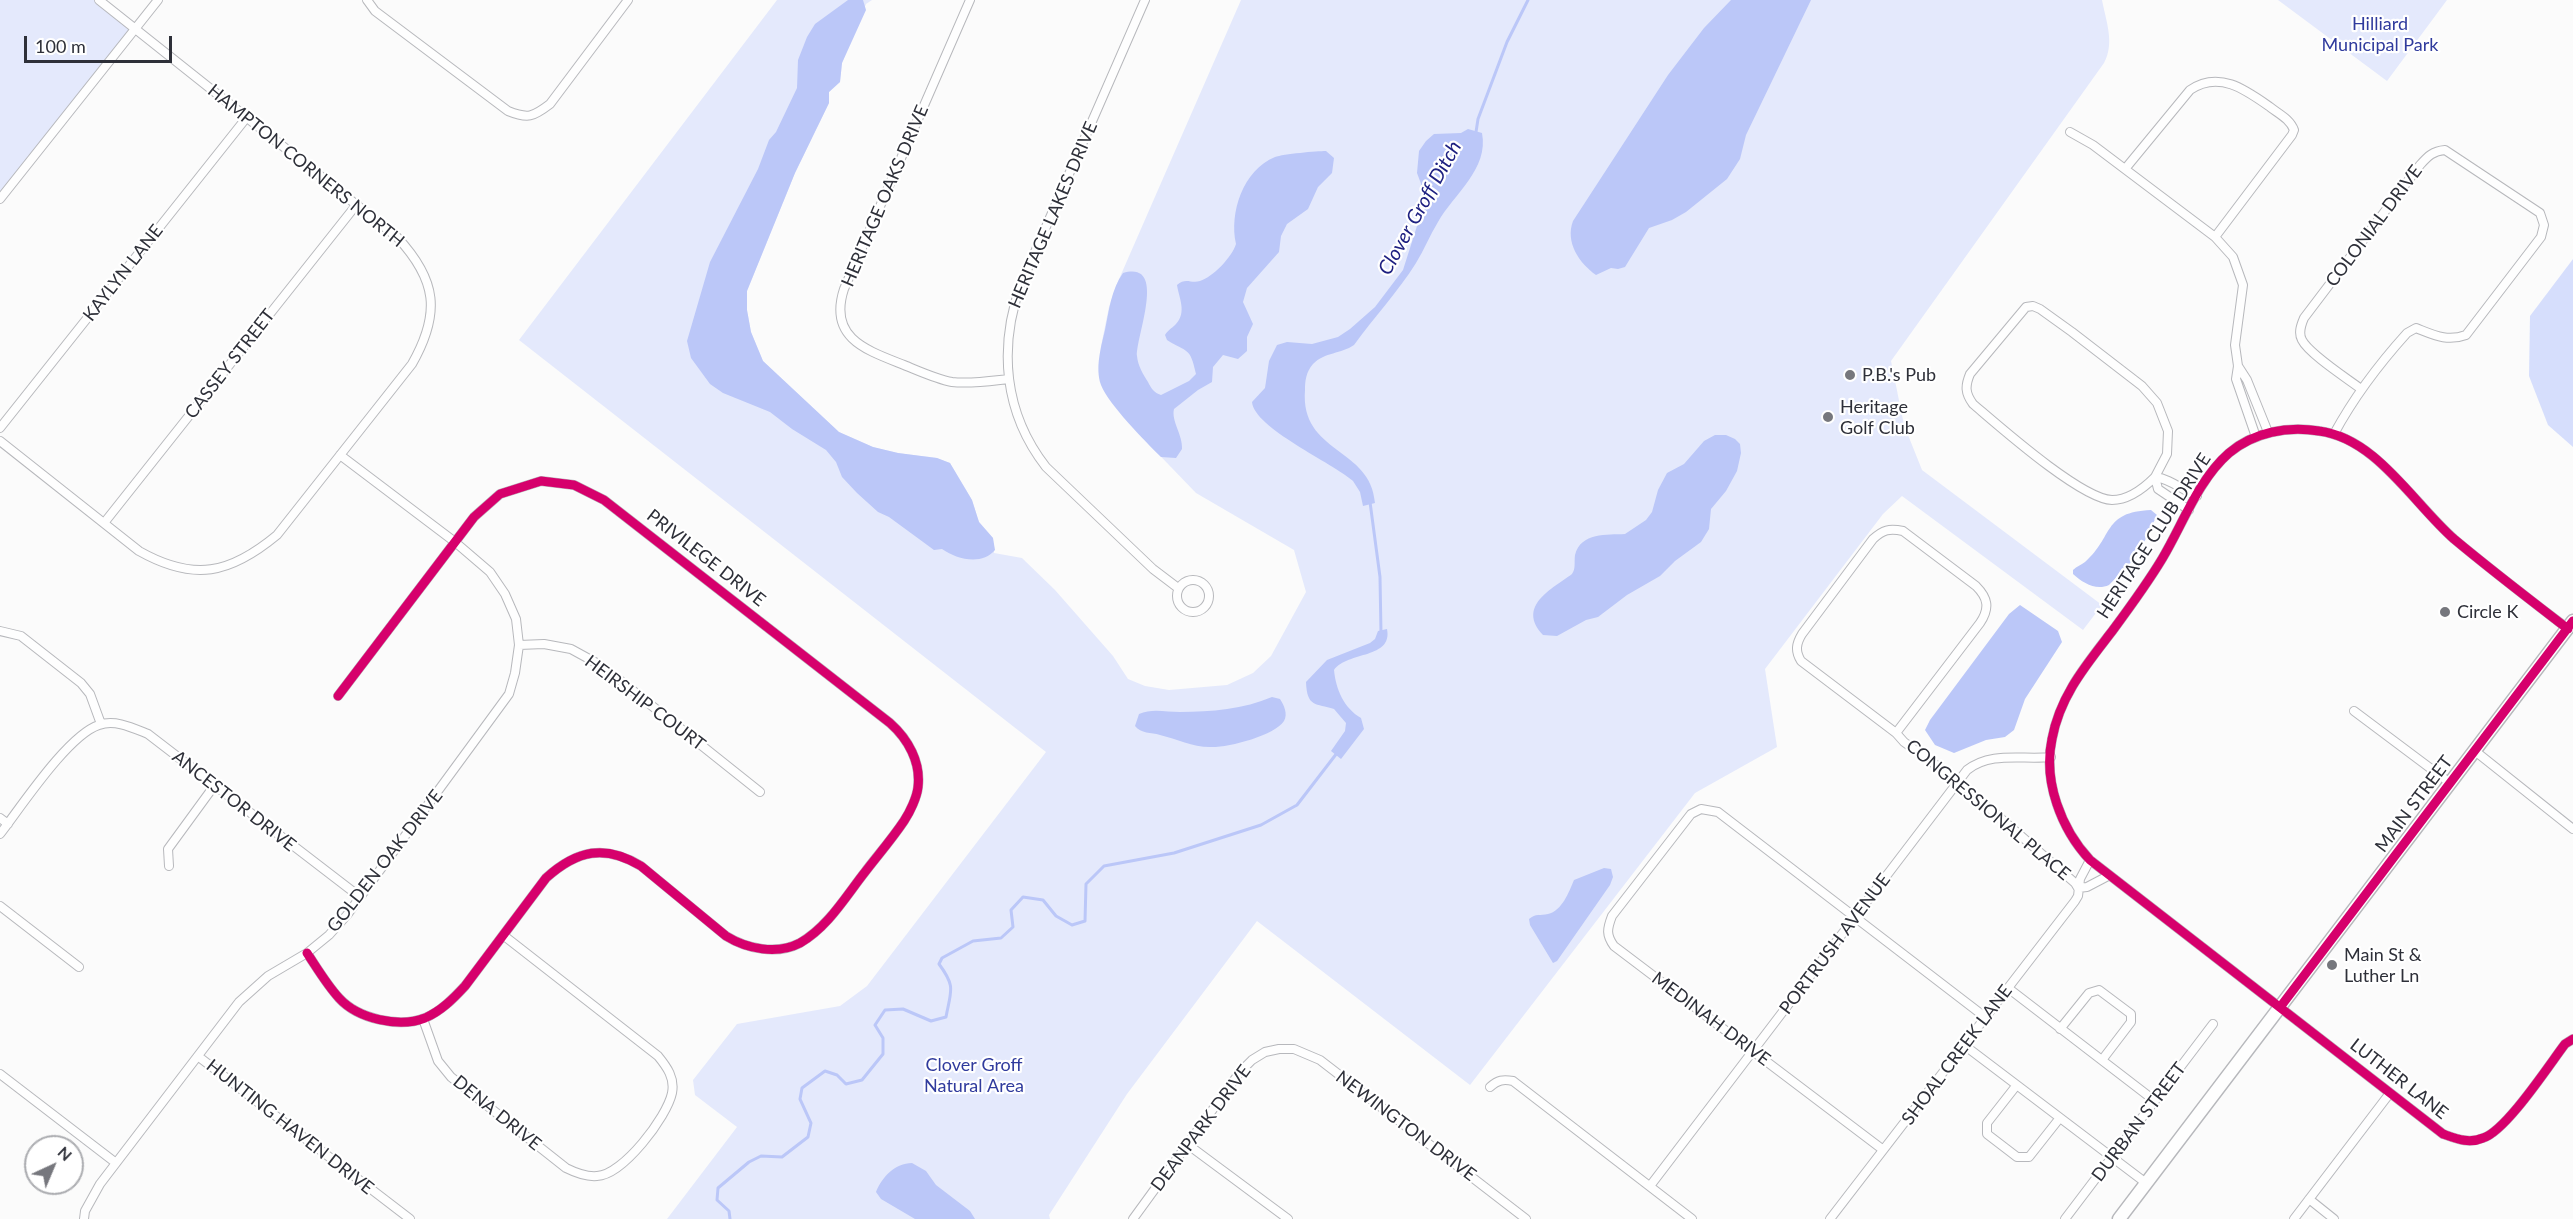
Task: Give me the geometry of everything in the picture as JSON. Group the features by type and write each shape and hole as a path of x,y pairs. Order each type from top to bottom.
{"main road":[{"name":"MAIN STREET","path":"2119,1219 2570,625"}],"street":[{"name":"HAMPTON CORNERS NORTH","path":"0,441 139,551 159,562 180,569 205,570 226,566 253,554 276,535 412,364 425,342 431,321 432,297 426,274 413,253 397,237 99,0"},
{"path":"0,199 158,0"},
{"path":"367,0 375,10 508,111 521,117 535,115 550,104 628,0"},
{"name":"HERITAGE OAKS DRIVE","path":"970,0 844,289 840,301 840,313 849,336 858,345 926,374 952,382 981,383 1008,379"},
{"name":"HERITAGE LAKES DRIVE","path":"1144,0 1015,301 1008,332 1008,379 1019,421 1046,467 1153,569 1178,588"},
{"path":"2125,169 2190,90 2200,82 2215,81 2241,86 2288,120 2292,124 2292,135 2215,237"},
{"name":"KAYLYN LANE","path":"0,428 247,117"},
{"path":"2070,132 2125,169 2215,237 2233,257 2243,285 2235,345 2238,385 2256,437"},
{"name":"COLONIAL DRIVE","path":"2334,434 2361,389 2407,333 2416,328 2440,338 2453,340 2466,335 2541,237 2544,225 2540,213 2445,150 2429,155 2420,165 2304,318 2300,328 2301,340 2308,348 2361,389"},
{"name":"CASSEY STREET","path":"104,523 357,204"},
{"path":"2155,477 2143,489 2125,497 2113,500 2100,498 2077,485 1973,404 1967,395 1966,384 1970,374 2026,307 2033,306 2064,326 2142,386 2157,403 2168,431 2167,454 2155,477 2158,489 2189,510"},
{"path":"2238,366 2247,380 2268,432"},
{"name":"HERITAGE CLUB DRIVE","path":"2281,1006 2090,860 2067,828 2052,779 2050,757 2055,723 2070,688 2133,603 2162,559 2209,476 2229,453 2268,432 2308,430 2334,434 2356,444 2374,456 2448,533 2570,625"},
{"name":"GOLDEN OAK DRIVE","path":"84,1219 85,1211 100,1184 239,1002 268,976 308,953 329,935 360,897 509,694 519,645 516,619 505,594 490,572 455,542 340,455"},
{"path":"2155,477 2166,478 2182,490 2197,496"},
{"name":"PRIVILEGE DRIVE","path":"338,696 474,517 500,494 541,481 574,485 604,500 890,723 902,734 916,760 919,775 918,791 906,819 823,924 799,943 769,950 739,944 726,936 641,866 626,857 592,852 574,857 552,872 503,935"},
{"name":"CONGRESSIONAL PLACE","path":"1896,733 1980,623 1987,605 1984,594 1976,586 1903,531 1892,528 1881,531 1874,539 1802,634 1797,643 1797,654 1801,661 1896,733 1904,742 1958,781 2078,888"},
{"name":"HERITAGE LAKES DRIVE","path":"1185,582 1200,582 1209,593 1208,603 1197,612 1187,612 1178,602 1178,588 1185,582"},
{"path":"0,631 21,636 81,683 90,694 100,724 81,734 67,749 0,834"},
{"name":"HEIRSHIP COURT","path":"519,645 544,644 571,649 602,666 760,792"},
{"path":"2354,711 2450,783"},
{"name":"ANCESTOR DRIVE","path":"100,724 125,724 148,734 360,897"},
{"path":"2475,751 2573,829"},
{"name":"PORTRUSH AVENUE","path":"1650,1186 1958,781 1978,762 1996,757 2050,757"},
{"path":"169,866 168,849 214,786"},
{"name":"MEDINAH DRIVE","path":"1854,917 1718,812 1701,809 1691,814 1612,916 1607,929 1608,938 1614,946 1882,1149"},
{"path":"0,818 8,824"},
{"name":"SHOAL CREEK LANE","path":"1830,1219 2075,901 2090,860"},
{"path":"2078,888 2087,887 2108,876"},
{"path":"0,906 79,967"},
{"path":"1854,917 1985,1017"},
{"path":"308,953 340,1000 358,1012 380,1019 404,1022 423,1018 452,1000 503,935"},
{"name":"DENA DRIVE","path":"423,1018 438,1061 451,1077 566,1168 582,1175 599,1176 617,1170 631,1157 663,1113 672,1094 672,1080 666,1067 658,1056 503,935"},
{"path":"2008,988 2155,1101"},
{"path":"2060,1029 2089,993 2099,990 2131,1014 2131,1022 2102,1060"},
{"name":"LUTHER LANE","path":"2281,1006 2443,1134 2463,1141 2484,1138 2502,1126 2565,1044 2573,1039"},
{"name":"DURBAN STREET","path":"2065,1219 2214,1024"},
{"path":"1964,1045 2146,1183"},
{"name":"DEANPARK DRIVE","path":"1133,1219 1240,1072 1266,1052 1279,1049"},
{"name":"NEWINGTON DRIVE","path":"1279,1049 1294,1049 1320,1060 1526,1219"},
{"name":"HUNTING HAVEN DRIVE","path":"199,1057 406,1218"},
{"path":"0,1074 116,1163"},
{"path":"1490,1087 1504,1079 1513,1081 1692,1219"},
{"path":"2016,1086 1987,1123 1986,1129 1988,1134 2017,1157 2029,1157 2059,1119"},
{"path":"2294,1219 2390,1093"},
{"path":"1187,1144 1288,1219"},
{"path":"2309,1199 2334,1219"}],"green space":[{"path":"0,0 99,0 135,29 0,199"},
{"name":"Heritage Golf Club","path":"777,0 872,0 866,4 842,63 840,82 829,92 829,103 795,173 747,291 747,310 751,332 763,361 839,432 873,447 937,458 950,463 972,500 979,522 993,538 994,553 1022,558 1055,590 1113,656 1128,679 1145,686 1169,690 1227,685 1253,673 1271,656 1306,592 1294,550 1196,493 1142,437 1105,392 1099,374 1101,346 1116,286 1241,0 2102,0 2109,40 2104,63 1891,361 1904,425 1922,470 2102,605 2083,630 1902,496 1883,514 1765,669 1777,747 1695,793 1470,1085 1257,921 1127,1094 1049,1215 1050,1219 667,1219 737,1127 695,1095 693,1080 737,1024 840,1006 867,986 1046,752 519,340"},
{"name":"Hilliard Municipal Park","path":"2278,0 2447,0 2387,81"}],"shaded area":[{"path":"848,0 863,0 866,10 842,63 840,82 829,92 829,103 795,173 747,291 747,310 751,332 763,361 839,432 873,447 937,458 950,463 972,500 979,522 993,538 995,550 983,558 961,558 942,549 934,550 889,517 878,512 842,477 836,462 826,450 770,412 723,393 710,384 691,358 687,341 710,262 797,88 798,60 807,37 815,24"},
{"path":"1731,0 1811,0 1746,135 1740,159 1727,179 1686,212 1649,228 1625,267 1611,268 1596,275 1579,258 1572,244 1573,221 1668,75 1704,28"},
{"path":"1468,129 1482,133 1483,146 1480,158 1469,180 1438,222 1416,263 1354,345 1318,360 1306,377 1306,411 1313,427 1362,471 1371,485 1375,503 1363,506 1360,492 1353,481 1280,434 1256,412 1252,402 1265,388 1269,361 1277,345 1287,342 1312,344 1338,337 1375,307 1403,270 1426,197 1417,173 1419,151 1434,134 1461,133"},
{"path":"1326,151 1334,158 1332,173 1318,187 1308,209 1287,224 1281,236 1279,252 1247,288 1243,302 1253,324 1247,337 1247,351 1238,359 1223,355 1213,367 1212,382 1174,409 1182,449 1176,458 1161,457 1119,412 1105,393 1099,378 1100,350 1111,301 1119,280 1123,273 1136,272 1144,278 1147,288 1146,302 1137,356 1141,370 1152,388 1161,395 1189,381 1196,374 1192,359 1187,351 1167,340 1165,335 1181,315 1177,285 1183,281 1197,282 1205,279 1231,255 1236,244 1235,219 1241,194 1254,172 1264,163 1279,156"},
{"path":"2573,259 2573,447 2548,425 2529,376 2530,316"},
{"path":"1715,435 1726,435 1735,439 1740,444 1741,453 1737,471 1726,491 1711,509 1709,529 1701,542 1675,561 1660,576 1627,595 1598,617 1586,620 1557,636 1543,635 1533,615 1535,607 1547,592 1572,574 1575,555 1583,542 1596,536 1625,534 1646,520 1652,512 1658,490 1667,473 1684,464 1704,441"},
{"path":"2151,510 2157,515 2138,555 2109,585 2099,587 2090,585 2073,574 2073,570 2094,553 2116,521 2124,515"},
{"path":"2020,605 2058,631 2062,642 2025,699 2014,730 2005,737 1986,740 1954,753 1935,745 1925,730 1930,720 2009,614"},
{"path":"1387,629 1387,639 1377,650 1349,660 1334,670 1342,698 1361,718 1364,729 1341,759 1331,751 1345,731 1346,723 1334,709 1317,705 1311,700 1308,696 1306,682 1327,660 1370,643 1375,639 1378,631"},
{"path":"1272,697 1280,699 1283,704 1286,713 1284,721 1271,732 1238,743 1203,747 1143,732 1135,726 1139,714 1144,712 1215,710 1239,707"},
{"path":"1604,868 1611,869 1613,877 1610,885 1557,961 1553,963 1530,925 1529,919 1536,915 1553,912 1564,900 1574,880"},
{"path":"912,1163 926,1171 936,1185 970,1211 975,1219 915,1219 881,1199 876,1192 886,1176 900,1165"}],"waterway":[{"name":"Clover Groff Ditch","path":"1476,132 1478,119 1507,42 1528,0"},
{"name":"Clover Groff Ditch","path":"1370,502 1380,577 1381,633"},
{"path":"730,1219 729,1211 717,1200 718,1188 749,1162 761,1156 782,1157 808,1137 811,1123 800,1099 802,1088 825,1071 837,1075 846,1084 862,1080 883,1054 883,1038 875,1025 885,1010 903,1009 931,1021 946,1017 951,989 948,978 939,964 942,958 973,941 1001,938 1013,927 1011,910 1023,897 1043,900 1056,916 1072,925 1085,921 1086,884 1104,866 1174,853 1261,825 1297,805 1337,753"}],"cycle path":[{"path":"2568,629 2454,539 2392,474 2358,446 2339,436 2319,431 2295,429 2260,435 2229,453 2208,476 2156,568 2084,668 2068,694 2056,723 2052,739 2050,771 2052,788 2063,819 2090,860 2443,1134 2473,1141 2492,1133 2515,1111 2565,1044 2573,1039"},
{"path":"307,953 339,998 357,1011 391,1022 415,1021 425,1018 436,1012 465,986 546,878 569,861 592,853 615,855 641,866 734,941 762,949 791,947 819,929 836,910 904,821 913,804 918,787 917,769 912,752 890,723 604,500 574,485 541,481 500,494 474,517 338,696"},
{"path":"2281,1006 2573,621"}],"place":[{"name":"P.B.'s Pub","path":"1850,375"},
{"name":"Heritage Golf Club","path":"1828,417"},
{"name":"Circle K","path":"2445,612"},
{"name":"Main St & Luther Ln","path":"2332,965"}],"park label":[{"name":"Clover Groff Natural Area","path":"974,1075"}]}
